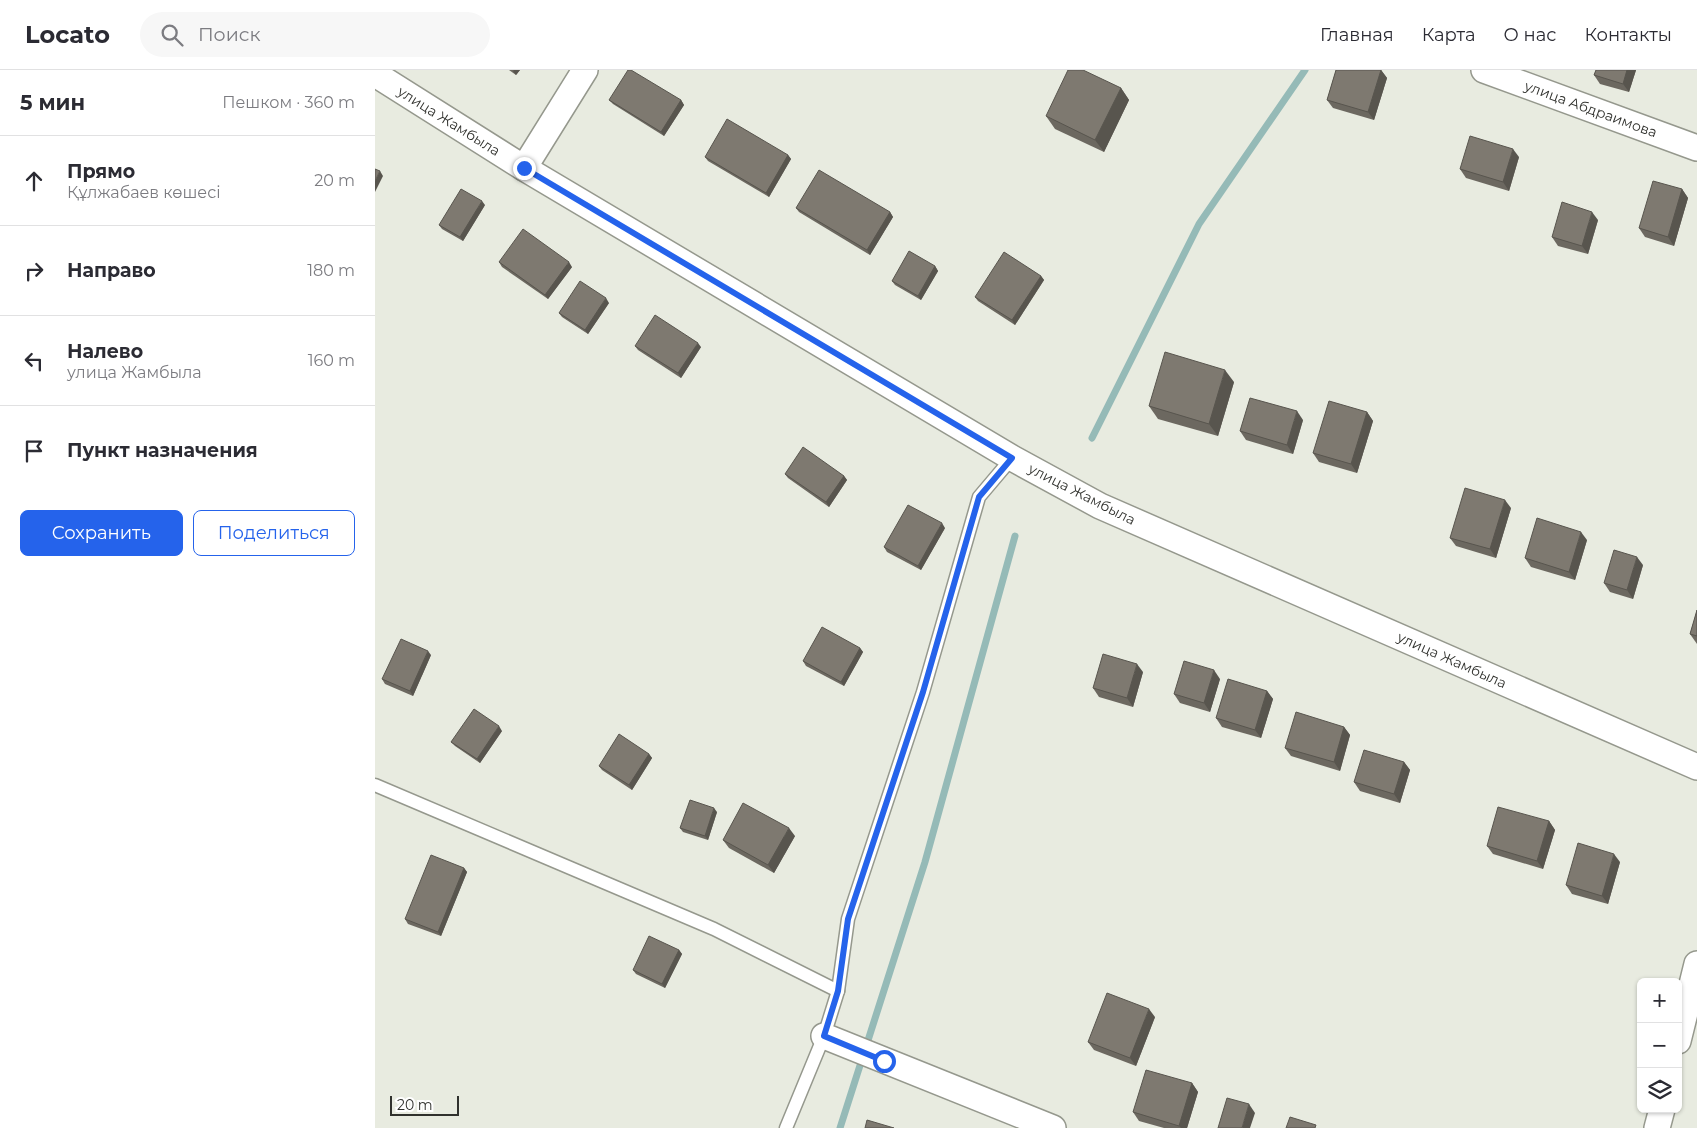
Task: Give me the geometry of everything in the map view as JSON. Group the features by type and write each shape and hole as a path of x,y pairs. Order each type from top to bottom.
{"street":[{"path":"524,168 585,70"},
{"name":"улица Абдраимова","path":"1484,70 1697,148"},
{"name":"улица Жамбыла","path":"375,74 524,168 1012,458 1100,506 1697,767"},
{"path":"1682,1026 1697,964"},
{"path":"829,1039 1053,1128"},
{"path":"1657,1128 1661,1113"}],"lane":[{"path":"786,1128 829,1039 848,919 923,692 979,497 1012,458"},
{"path":"375,785 714,929 838,991"}],"building":[{"path":"628,70 681,100 661,132 609,100"},
{"path":"1068,70 1083,70 1121,88 1095,140 1046,116"},
{"path":"1336,70 1381,70 1368,112 1327,100"},
{"path":"1596,70 1627,70 1623,84 1594,75"},
{"path":"727,119 788,155 766,193 705,157"},
{"path":"1470,136 1513,149 1503,182 1460,169"},
{"path":"375,169 380,171 375,181"},
{"path":"819,170 890,212 867,250 796,208"},
{"path":"1653,181 1682,189 1668,237 1639,228"},
{"path":"461,189 482,201 460,237 439,225"},
{"path":"1562,202 1592,212 1582,246 1552,237"},
{"path":"523,229 569,262 545,295 499,262"},
{"path":"909,251 935,266 918,296 892,281"},
{"path":"1004,252 1041,276 1012,320 975,297"},
{"path":"580,281 606,298 585,330 559,313"},
{"path":"655,315 698,343 678,373 635,346"},
{"path":"1165,352 1225,370 1209,424 1149,406"},
{"path":"1250,398 1297,411 1287,445 1240,431"},
{"path":"1329,401 1367,412 1351,464 1313,453"},
{"path":"803,447 844,476 826,502 785,474"},
{"path":"1465,488 1505,500 1490,549 1450,538"},
{"path":"908,505 942,523 918,566 884,547"},
{"path":"1537,518 1581,532 1569,572 1525,558"},
{"path":"1614,550 1637,557 1627,590 1604,583"},
{"path":"1697,610 1697,636 1690,634"},
{"path":"822,627 860,648 841,682 803,661"},
{"path":"401,639 428,651 410,691 382,679"},
{"path":"1103,654 1137,664 1127,698 1093,688"},
{"path":"1184,661 1214,670 1204,703 1174,694"},
{"path":"1228,679 1267,691 1255,730 1216,718"},
{"path":"474,709 499,726 477,759 451,742"},
{"path":"1296,712 1344,727 1334,762 1285,748"},
{"path":"619,734 649,754 629,785 599,766"},
{"path":"1364,750 1404,762 1394,794 1354,782"},
{"path":"690,800 714,808 705,836 680,828"},
{"path":"743,803 789,828 768,865 723,840"},
{"path":"1498,807 1549,821 1537,861 1487,846"},
{"path":"1578,843 1614,854 1602,896 1566,885"},
{"path":"431,855 464,868 438,932 405,919"},
{"path":"649,936 679,950 662,984 633,970"},
{"path":"1107,993 1149,1009 1130,1058 1088,1042"},
{"path":"1146,1070 1192,1083 1179,1126 1133,1112"},
{"path":"1227,1098 1249,1104 1242,1128 1218,1128"},
{"path":"1290,1117 1316,1125 1315,1128 1286,1128"},
{"path":"867,1120 894,1128 865,1128"}],"waterway":[{"path":"1092,438 1199,224 1305,70"},
{"path":"840,1128 925,862 1015,536"}],"route":[{"path":"524,168 1012,458 979,497 923,692 848,919 838,991 824,1036 834,1042 884,1061"}]}
